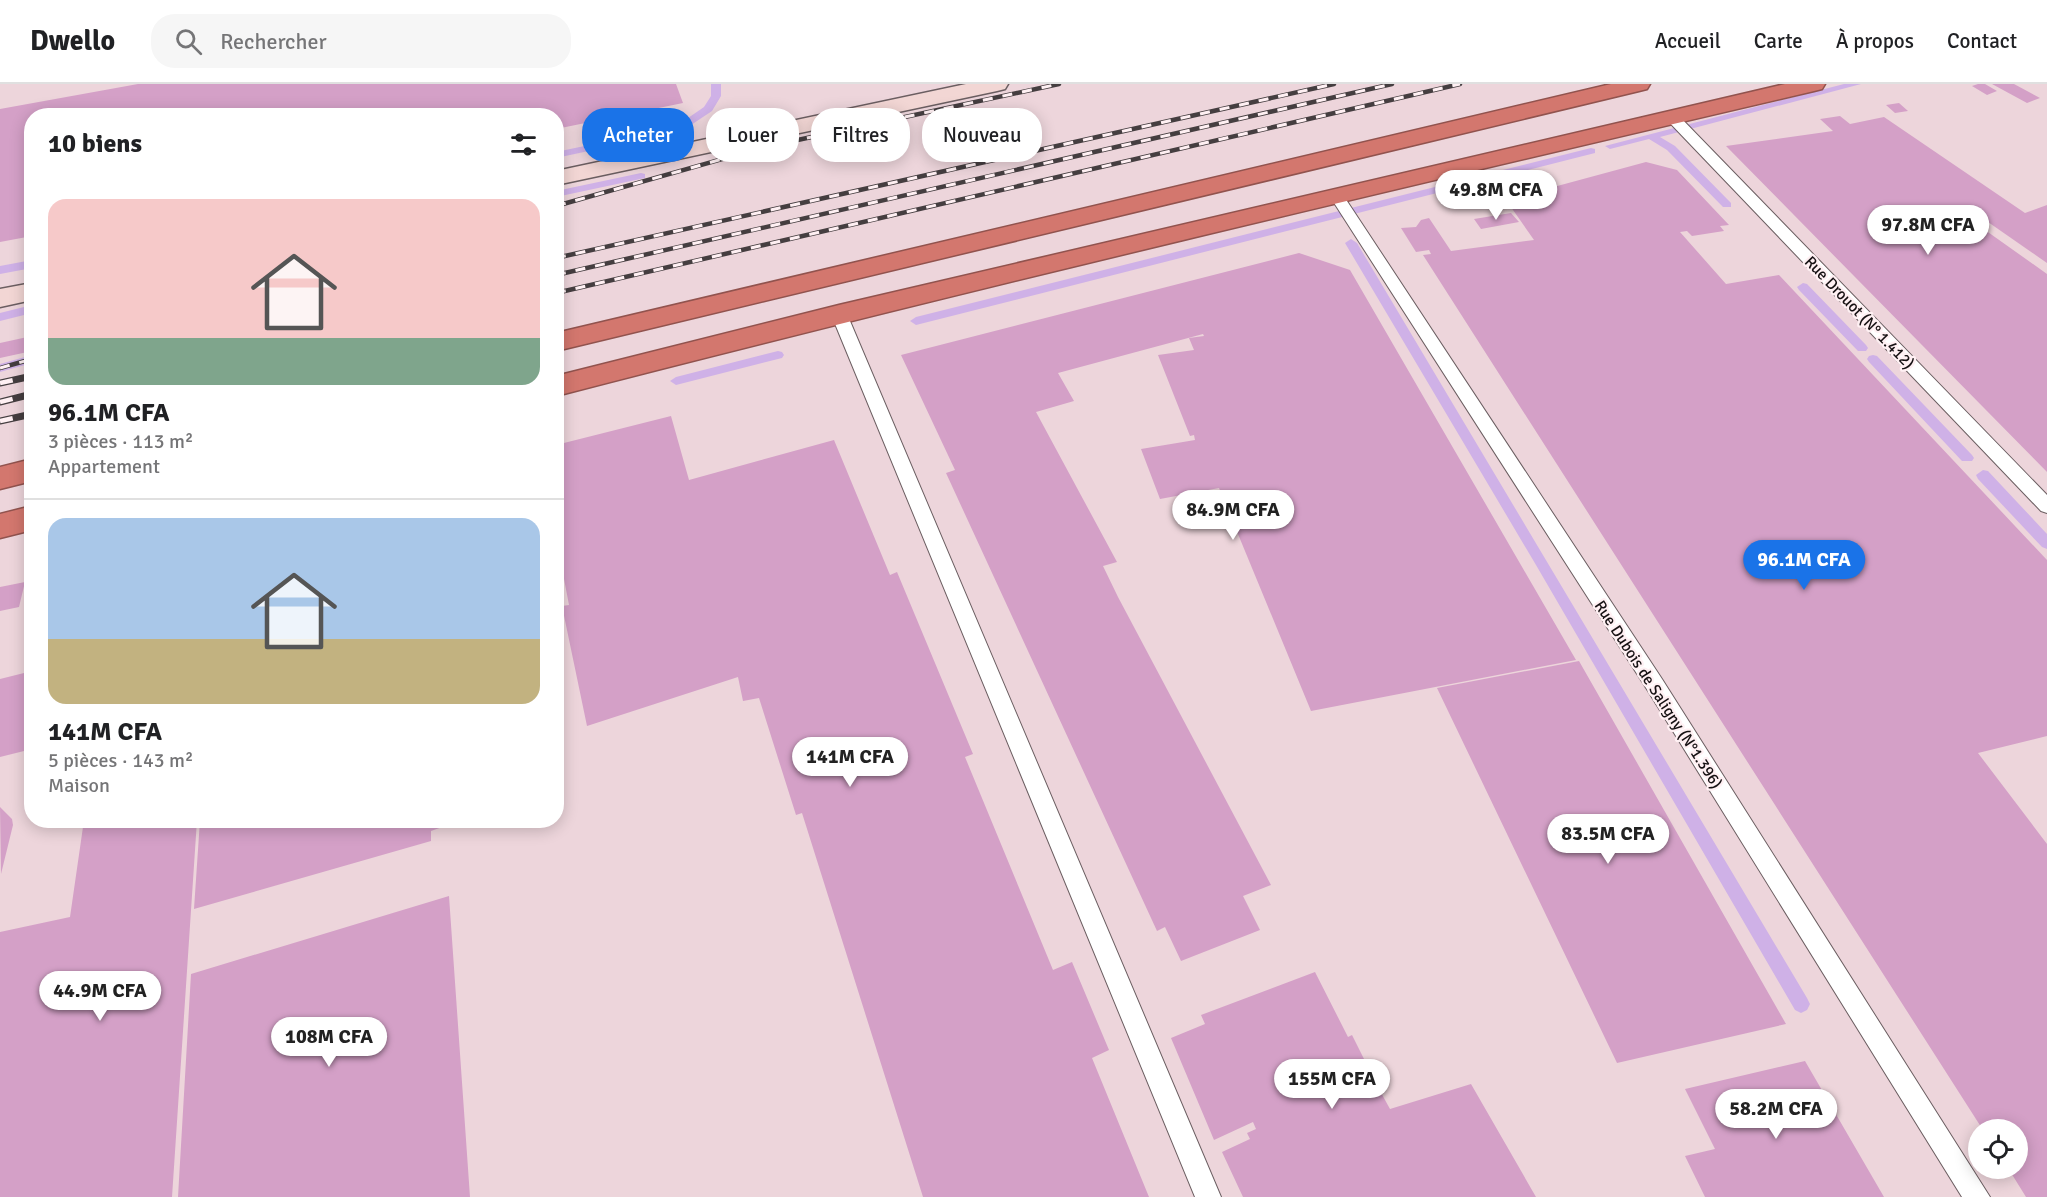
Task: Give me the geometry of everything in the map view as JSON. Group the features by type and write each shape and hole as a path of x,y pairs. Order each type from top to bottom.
{"highway":[{"path":"564,340 1639,84"},
{"path":"564,384 839,314 1814,84"},
{"path":"0,478 24,472"},
{"path":"0,526 24,520"}],"street":[{"path":"564,176 997,84"},
{"path":"0,298 24,293"}],"lane":[{"name":"Rue Drouot (N° 1.412)","path":"1673,118 2047,506"},
{"name":"Rue Dubois de Saligny (N°1.396)","path":"1336,195 1655,686 1977,1197"},
{"path":"839,314 1208,1197"}],"shaded area":[{"path":"0,84 2047,84 2047,1197 0,1197"}],"building":[{"path":"138,84 676,84 683,103 659,108 582,108 582,124 564,127 564,108 24,108 24,238 0,242 0,109"},
{"path":"1985,84 1997,91 1987,95 1972,86"},
{"path":"1992,84 2014,84 2040,98 2027,103"},
{"path":"1899,103 1908,111 1895,113 1886,105"},
{"path":"1840,116 1850,124 1884,117 2025,213 2047,205 2047,263 1988,222 1978,225 2047,274 2047,472 1726,146 1833,131 1820,119"},
{"path":"1646,162 1677,170 1729,225 1720,226 1724,231 1692,236 1687,231 1680,232 1726,284 1779,275 2047,560 2047,736 1978,753 2047,844 2047,1197 2026,1197 2015,1179 2028,1179 2028,1119 1976,1119 1423,255 1431,254 1429,250 1416,252 1401,228 1416,227 1421,220 1429,218 1451,251 1534,240 1506,200"},
{"path":"1511,213 1519,222 1481,229 1474,219"},
{"path":"1299,253 1350,270 1576,660 1311,711 1219,488 1160,499 1141,449 1195,440 1194,435 1190,436 1158,355 1194,350 1189,338 1204,336 1203,334 1058,373 1074,401 1036,412 1117,562 1103,566 1118,597 1271,885 1243,896 1260,930 1181,961 1165,927 1157,931 946,473 955,470 901,355"},
{"path":"24,338 24,353 0,358 0,343"},
{"path":"671,416 689,480 834,440 890,575 897,572 973,754 965,757 1053,970 1072,962 1109,1050 1092,1058 1149,1197 923,1197 802,813 796,815 759,698 743,701 738,677 587,726 564,616 564,606 569,605 564,579 564,443"},
{"path":"24,582 19,607 0,611 0,587"},
{"path":"1579,661 1786,1024 1617,1063 1437,688"},
{"path":"24,673 24,751 0,757 0,679"},
{"path":"0,807 12,819 13,825 1,874"},
{"path":"83,828 196,828 172,1197 0,1197 0,932 70,917"},
{"path":"199,828 439,828 431,831 431,841 194,909"},
{"path":"449,896 470,1197 178,1197 191,974"},
{"path":"1315,972 1348,1037 1352,1035 1371,1073 1334,1088 1337,1095 1374,1080 1390,1109 1471,1084 1536,1197 1243,1197 1222,1152 1250,1139 1247,1133 1256,1129 1253,1122 1214,1140 1171,1038 1205,1024 1201,1015"},
{"path":"1805,1061 1884,1197 1705,1197 1685,1156 1715,1149 1685,1089"}],"waterway":[{"path":"564,153 678,129 708,109 716,96 716,84"},
{"path":"1610,146 1856,84"},
{"path":"1651,136 1671,148 1727,205"},
{"path":"916,321 1591,151"},
{"path":"564,192 641,176"},
{"path":"1351,243 1801,1004"},
{"path":"0,270 24,266"},
{"path":"1803,287 1862,348"},
{"path":"0,317 24,311"},
{"path":"676,381 778,355"},
{"path":"1873,359 1967,458"},
{"path":"0,368 24,361"},
{"path":"1983,475 2047,543"}],"railway":[{"path":"564,204 765,147 1059,84"},
{"path":"564,256 1334,84"},
{"path":"564,273 1392,84"},
{"path":"564,291 1460,84"},
{"path":"0,368 24,361"},
{"path":"0,383 24,378"},
{"path":"0,402 24,396"},
{"path":"0,421 24,416"}]}
